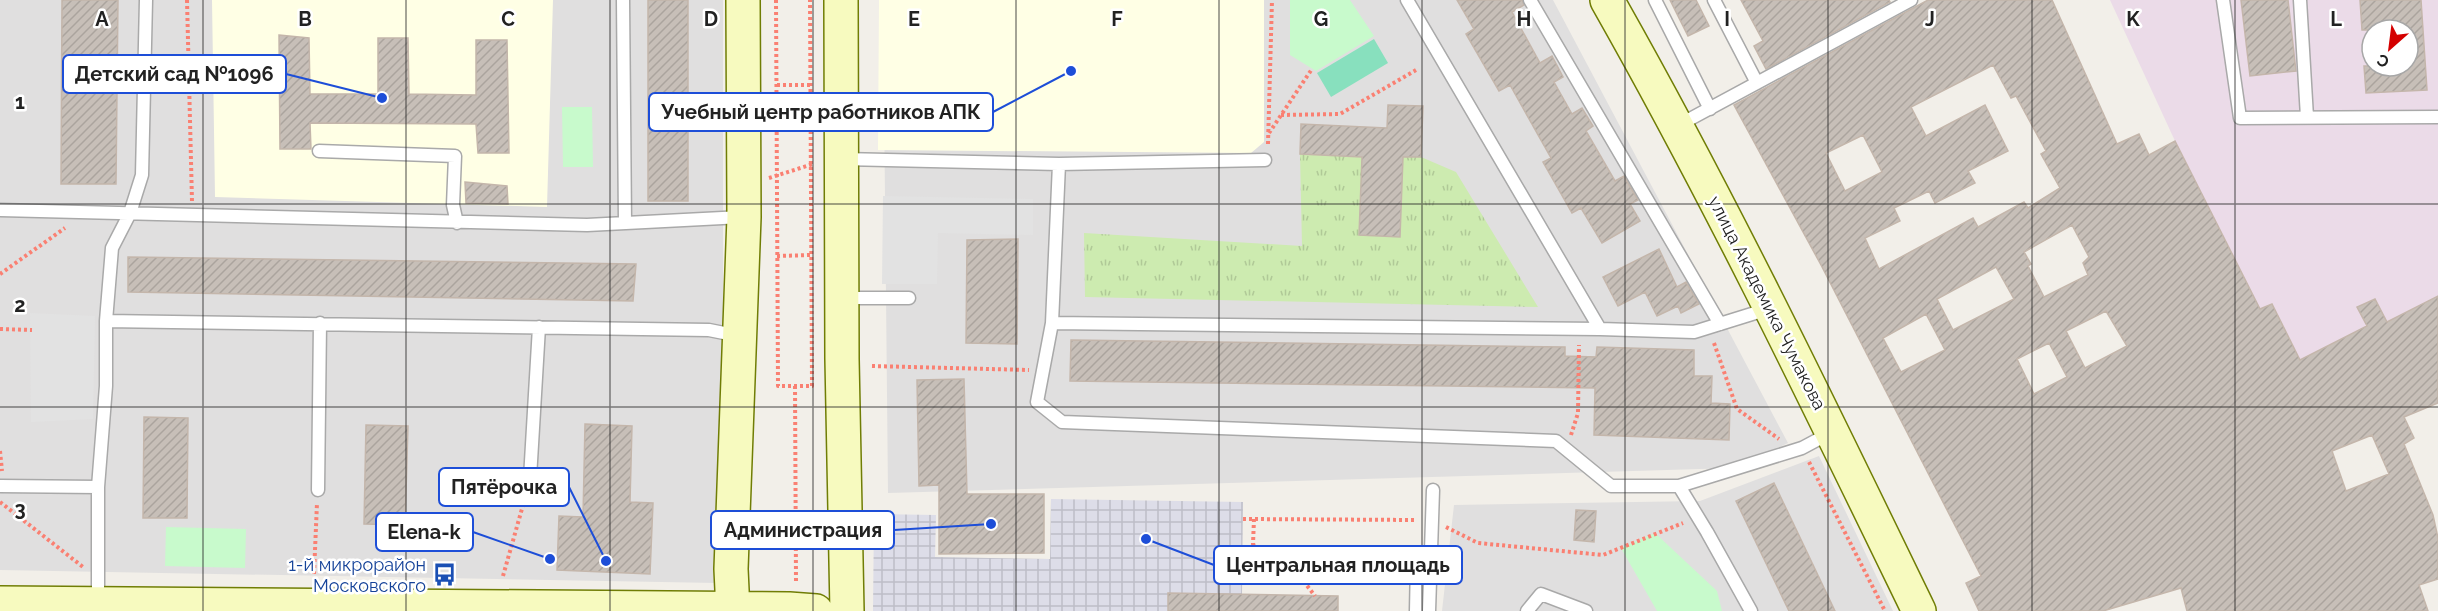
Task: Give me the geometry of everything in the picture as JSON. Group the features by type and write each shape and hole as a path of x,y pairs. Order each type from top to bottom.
{"street":[{"path":"733,610 731,569 744,217 743,0"},
{"path":"841,0 842,298 847,611"},
{"name":"улица Академика Чумакова","path":"1607,0 1677,127 1832,432 1919,611"},
{"path":"0,603 816,611"}],"lane":[{"path":"98,605 98,487 105,386 106,321 112,248 130,213 142,175 146,0"},
{"path":"623,0 625,223"},
{"path":"1407,0 1600,329"},
{"path":"1530,0 1720,324"},
{"path":"1654,0 1710,109"},
{"path":"1714,0 1757,83"},
{"path":"1677,127 1911,0"},
{"path":"2223,0 2240,117 2438,117"},
{"path":"2300,0 2307,117"},
{"path":"319,151 455,156 453,205 457,223"},
{"path":"842,159 1059,164 1266,158"},
{"path":"1059,164 1052,323 1037,402 1062,422 1556,441 1611,486 1679,486 1802,448 1832,432"},
{"path":"0,210 587,225 744,217"},
{"path":"842,298 909,298"},
{"path":"1052,323 1694,332 1769,308"},
{"path":"106,321 709,330 740,336"},
{"path":"318,490 320,323"},
{"path":"530,478 539,327"},
{"path":"0,486 98,487"},
{"path":"1679,486 1750,611"},
{"path":"1429,611 1433,490"},
{"path":"1355,560 1417,561 1416,611"},
{"path":"1527,611 1541,594 1586,611"}],"path":[{"path":"187,0 192,202"},
{"path":"776,0 778,386 812,386 810,0"},
{"path":"1266,158 1272,0"},
{"path":"1268,134 1312,69"},
{"path":"1281,115 1340,114 1416,70"},
{"path":"777,85 810,85"},
{"path":"0,274 69,226 75,212"},
{"path":"777,256 811,255"},
{"path":"0,329 32,330"},
{"path":"1567,450 1578,413 1579,329"},
{"path":"872,366 1035,370"},
{"path":"795,386 796,582"},
{"path":"503,576 530,478"},
{"path":"314,574 318,490"},
{"path":"0,502 88,571"},
{"path":"1243,519 1432,520 1478,543 1603,555 1698,517"},
{"path":"1254,519 1253,544 1261,554 1292,566 1355,560"},
{"path":"1292,566 1315,596"}],"shaded area":[{"path":"0,0 723,0 723,567 717,583 0,570"},
{"path":"212,0 553,0 547,207 215,197"},
{"path":"879,0 1264,0 1264,142 1251,153 878,150"},
{"path":"883,0 1553,0 1788,443 1734,468 888,493"},
{"path":"2110,0 2438,0 2438,296 2387,322 2374,299 2358,307 2367,326 2292,364 2294,347 2272,304 2260,309 2175,141"},
{"path":"883,196 1033,199 1033,235 938,233 937,284 882,284"},
{"path":"30,313 95,316 93,419 31,422"},
{"path":"1819,456 1893,611 1442,611 1454,505 1700,501"},
{"path":"1051,499 1243,502 1242,595 1168,594 1168,611 873,611 874,514 936,515 935,557 1050,559"}],"green space":[{"path":"1290,0 1350,0 1374,36 1316,71 1290,55"},
{"path":"1374,39 1388,63 1331,97 1317,73"},
{"path":"562,107 592,107 593,167 563,167"},
{"path":"1300,154 1362,157 1400,237 1403,157 1421,157 1456,172 1538,307 1085,297 1084,233 1302,246"},
{"path":"166,527 246,529 245,568 165,566"},
{"path":"1655,533 1717,591 1722,611 1657,611 1621,548"}],"building":[{"path":"62,0 118,0 116,184 61,184"},
{"path":"648,0 688,0 688,201 648,201"},
{"path":"1457,0 1522,0 1524,5 1512,12 1540,63 1552,56 1563,77 1554,82 1572,114 1582,108 1593,126 1586,131 1615,181 1624,176 1638,200 1630,204 1640,221 1602,243 1581,208 1572,213 1543,162 1551,158 1510,85 1499,91 1466,34 1474,29"},
{"path":"1670,0 1696,0 1709,26 1688,36"},
{"path":"1741,0 1889,0 1890,2 1766,69 1754,46 1763,41"},
{"path":"1928,0 2052,0 2117,144 2139,134 2149,155 2175,141 2260,309 2272,304 2300,360 2367,326 2357,307 2375,299 2387,322 2438,296 2438,403 2404,417 2414,438 2404,444 2433,515 2438,538 2438,579 2419,585 2428,611 2187,611 2181,588 2103,611 1979,611 1966,583 1981,576 1821,265 1734,105","holes":["1993,65 2011,98 2016,96 2046,151 2041,154 2060,188 2028,208 2024,202 1978,227 1973,218 1879,269 1865,238 1900,221 1894,208 1929,191 1935,203 1975,183 1968,171 2008,151 1985,105 1926,136 1911,107","1863,135 1882,172 1845,191 1826,153","2072,225 2089,257 2083,263 2088,275 2044,297 2028,266 2031,264 2024,252","1996,267 2014,299 1953,330 1937,299","2106,311 2127,346 2085,368 2066,331","1926,314 1945,350 1901,372 1883,338","2049,343 2067,377 2034,394 2017,359","2372,435 2389,474 2346,491 2332,451"]},
{"path":"2241,0 2288,0 2296,71 2250,76"},
{"path":"2360,0 2421,0 2427,90 2366,93 2365,78 2420,78 2420,18 2361,18"},
{"path":"279,35 309,38 310,94 378,94 378,38 408,38 409,94 476,95 476,40 507,40 509,153 478,153 476,124 310,123 311,149 280,149"},
{"path":"1388,105 1423,106 1421,157 1403,157 1400,237 1359,235 1362,157 1300,154 1301,124 1387,128"},
{"path":"465,182 507,186 508,204 466,203"},
{"path":"1018,239 1017,344 966,343 967,240"},
{"path":"1659,249 1677,287 1686,282 1699,304 1681,313 1678,306 1657,316 1645,292 1618,306 1603,277"},
{"path":"128,257 636,264 633,301 128,292"},
{"path":"1071,340 1565,347 1565,356 1596,357 1597,347 1694,350 1694,376 1712,376 1711,403 1730,404 1729,440 1594,435 1595,388 1070,381"},
{"path":"964,379 967,494 1044,494 1044,553 939,554 939,485 919,486 917,380"},
{"path":"144,417 188,418 187,518 143,518"},
{"path":"585,424 632,426 630,502 653,503 650,574 557,570 559,516 583,517"},
{"path":"366,425 408,426 405,525 364,524"},
{"path":"1774,483 1835,611 1789,611 1736,501"},
{"path":"1576,510 1596,511 1594,542 1574,540"},
{"path":"1168,593 1338,596 1338,611 1168,611"}],"place":[{"name":"Учебный центр работников АПК","path":"1071,71"},
{"name":"Детский сад №1096","path":"382,98"},
{"name":"Администрация","path":"991,524"},
{"name":"Центральная площадь","path":"1146,539"},
{"name":"Elena-k","path":"550,559"},
{"name":"Пятёрочка","path":"606,561"},
{"name":"1-й микрорайон Московского","path":"444,575"}]}
